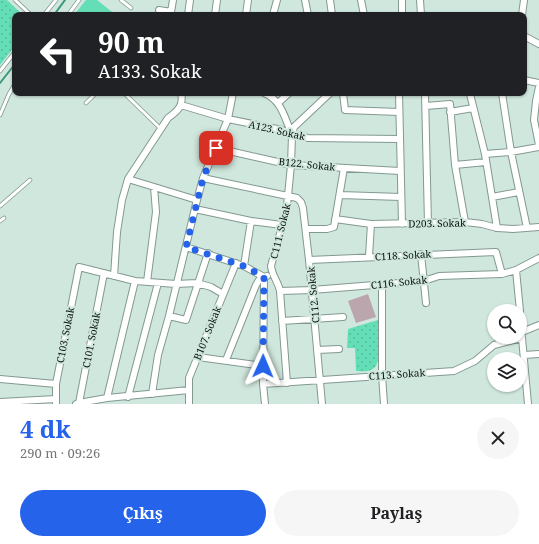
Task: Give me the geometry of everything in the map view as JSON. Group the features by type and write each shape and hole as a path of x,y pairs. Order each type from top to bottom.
{"street":[{"path":"158,10 171,12 173,0"},
{"path":"188,12 190,0"},
{"path":"215,12 217,0"},
{"path":"246,12 248,0"},
{"path":"274,12 277,0"},
{"path":"305,0 307,12"},
{"path":"330,0 332,12"},
{"path":"361,0 363,12"},
{"path":"402,0 402,12"},
{"path":"420,0 421,12"},
{"path":"522,12 524,0"},
{"path":"527,38 539,44"},
{"path":"527,81 539,83"},
{"path":"485,154 511,152 539,146 534,120 539,87"},
{"path":"114,276 117,232 122,200 128,179 168,118 177,112 181,105 181,96"},
{"path":"152,394 158,355 197,200 203,178 228,119 232,96"},
{"path":"271,96 278,103 292,135"},
{"path":"278,103 286,96"},
{"path":"292,135 294,127 299,121 327,96"},
{"path":"343,96 345,110 399,112"},
{"path":"399,96 402,224"},
{"path":"426,96 428,224"},
{"path":"471,96 485,154 497,228"},
{"path":"502,96 511,152 527,228"},
{"path":"426,106 450,104 455,165 465,222"},
{"name":"A123. Sokak","path":"181,105 228,119 282,130 292,135 308,138 399,139"},
{"path":"450,112 474,108"},
{"name":"C111. Sokak","path":"272,275 271,266 282,226 288,196 292,165 292,135"},
{"name":"B122. Sokak","path":"216,148 292,165 400,171"},
{"path":"455,165 486,162"},
{"path":"306,229 327,230 334,227 344,168"},
{"path":"203,178 288,196"},
{"path":"128,179 197,200"},
{"path":"148,282 156,212 154,188"},
{"path":"492,197 519,192"},
{"path":"340,195 401,197"},
{"name":"C112. Sokak","path":"288,196 297,198 301,202 306,229 322,404"},
{"path":"195,209 282,226"},
{"name":"D203. Sokak","path":"335,219 372,224 428,224 465,222 497,228 513,229 539,227"},
{"path":"244,266 251,221"},
{"path":"369,256 372,224"},
{"path":"186,247 244,266 264,277"},
{"name":"C118. Sokak","path":"309,260 369,256 496,252 502,274"},
{"path":"169,316 186,320 208,253"},
{"path":"421,254 426,303"},
{"name":"C116. Sokak","path":"280,291 312,290 424,281 439,276 502,274 516,270 539,258"},
{"name":"B107. Sokak","path":"189,404 189,378 236,263"},
{"name":"C103. Sokak","path":"56,401 56,384 79,267 104,273"},
{"path":"516,270 519,304"},
{"path":"104,273 135,281 176,284 197,283 211,287 223,294"},
{"name":"C101. Sokak","path":"77,403 104,273"},
{"path":"226,360 256,285 259,280 272,275 279,283 287,383"},
{"path":"264,277 263,384 265,404"},
{"path":"107,398 135,281"},
{"path":"128,397 158,283"},
{"path":"382,284 382,375 384,404"},
{"path":"282,321 343,317"},
{"name":"C113. Sokak","path":"527,332 539,325"},
{"name":"C113. Sokak","path":"263,384 454,371 475,361 497,344"},
{"path":"317,350 339,349"},
{"path":"527,356 539,354"},
{"path":"198,357 263,366"},
{"path":"0,379 56,384"},
{"path":"77,403 107,398 189,390"},
{"path":"527,392 528,404"},
{"path":"0,402 56,401"}],"lane":[{"path":"15,0 28,12"},
{"path":"46,12 56,0"},
{"path":"70,12 79,0"},
{"path":"121,0 131,8"},
{"path":"0,71 12,56"},
{"path":"0,115 12,89"},
{"path":"86,103 93,96"},
{"path":"127,96 160,129"},
{"path":"0,206 30,180"},
{"path":"0,220 4,218"}],"green space":[{"path":"0,0 7,0 20,12 12,12 12,50 0,65"},
{"path":"86,0 97,0 112,12 76,12"},
{"path":"378,320 378,362 371,370 356,371 355,348 347,348 348,329"}],"building":[{"path":"368,294 376,317 356,323 348,301"}],"waterway":[{"path":"56,12 65,0"},
{"path":"0,83 12,68"}],"route":[{"path":"216,148 203,178 186,247 244,266 264,277 263,366"}]}
